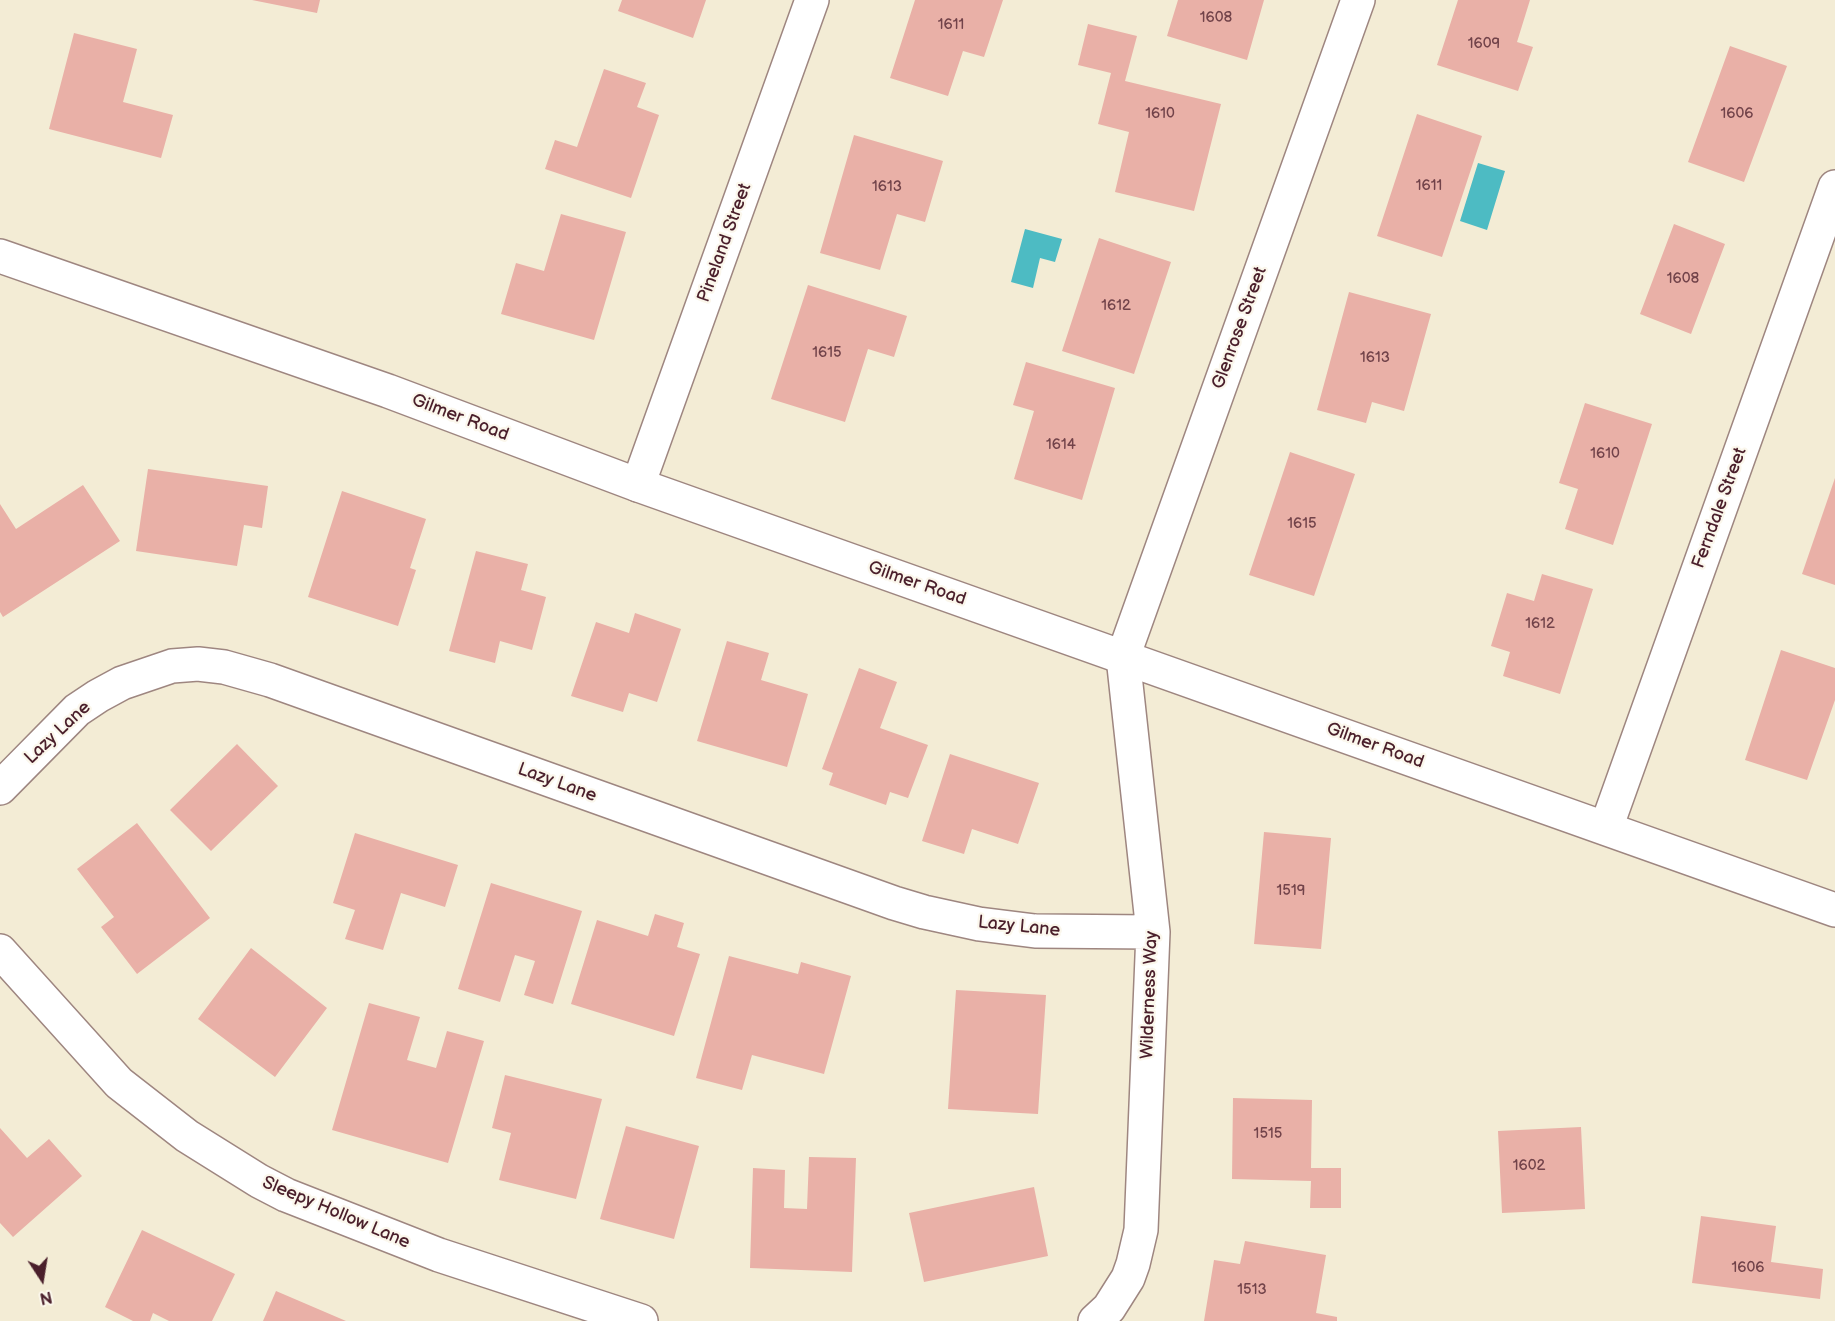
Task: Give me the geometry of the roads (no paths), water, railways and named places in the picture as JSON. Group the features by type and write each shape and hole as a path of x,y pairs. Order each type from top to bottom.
{"street":[{"name":"Pineland Street","path":"638,485 812,0"},
{"name":"Glenrose Street","path":"1123,657 1358,0"},
{"name":"Ferndale Street","path":"1606,828 1835,187"},
{"path":"0,239 53,274"},
{"name":"Gilmer Road","path":"0,256 388,391 638,485 1835,910"},
{"name":"Wilderness Way","path":"1095,1321 1109,1308 1128,1278 1141,1230 1153,932 1123,657"},
{"name":"Lazy Lane","path":"0,788 77,710 114,687 146,673 172,666 198,664 224,667 270,680 924,912 979,924 1025,930 1066,933 1153,932"},
{"name":"Sleepy Hollow Lane","path":"0,951 119,1083 179,1131 259,1181 286,1195 439,1255 640,1321"}],"water":[{"path":"1478,163 1505,171 1487,230 1460,221"},
{"path":"1025,229 1062,239 1055,262 1040,258 1033,288 1011,282"}]}
